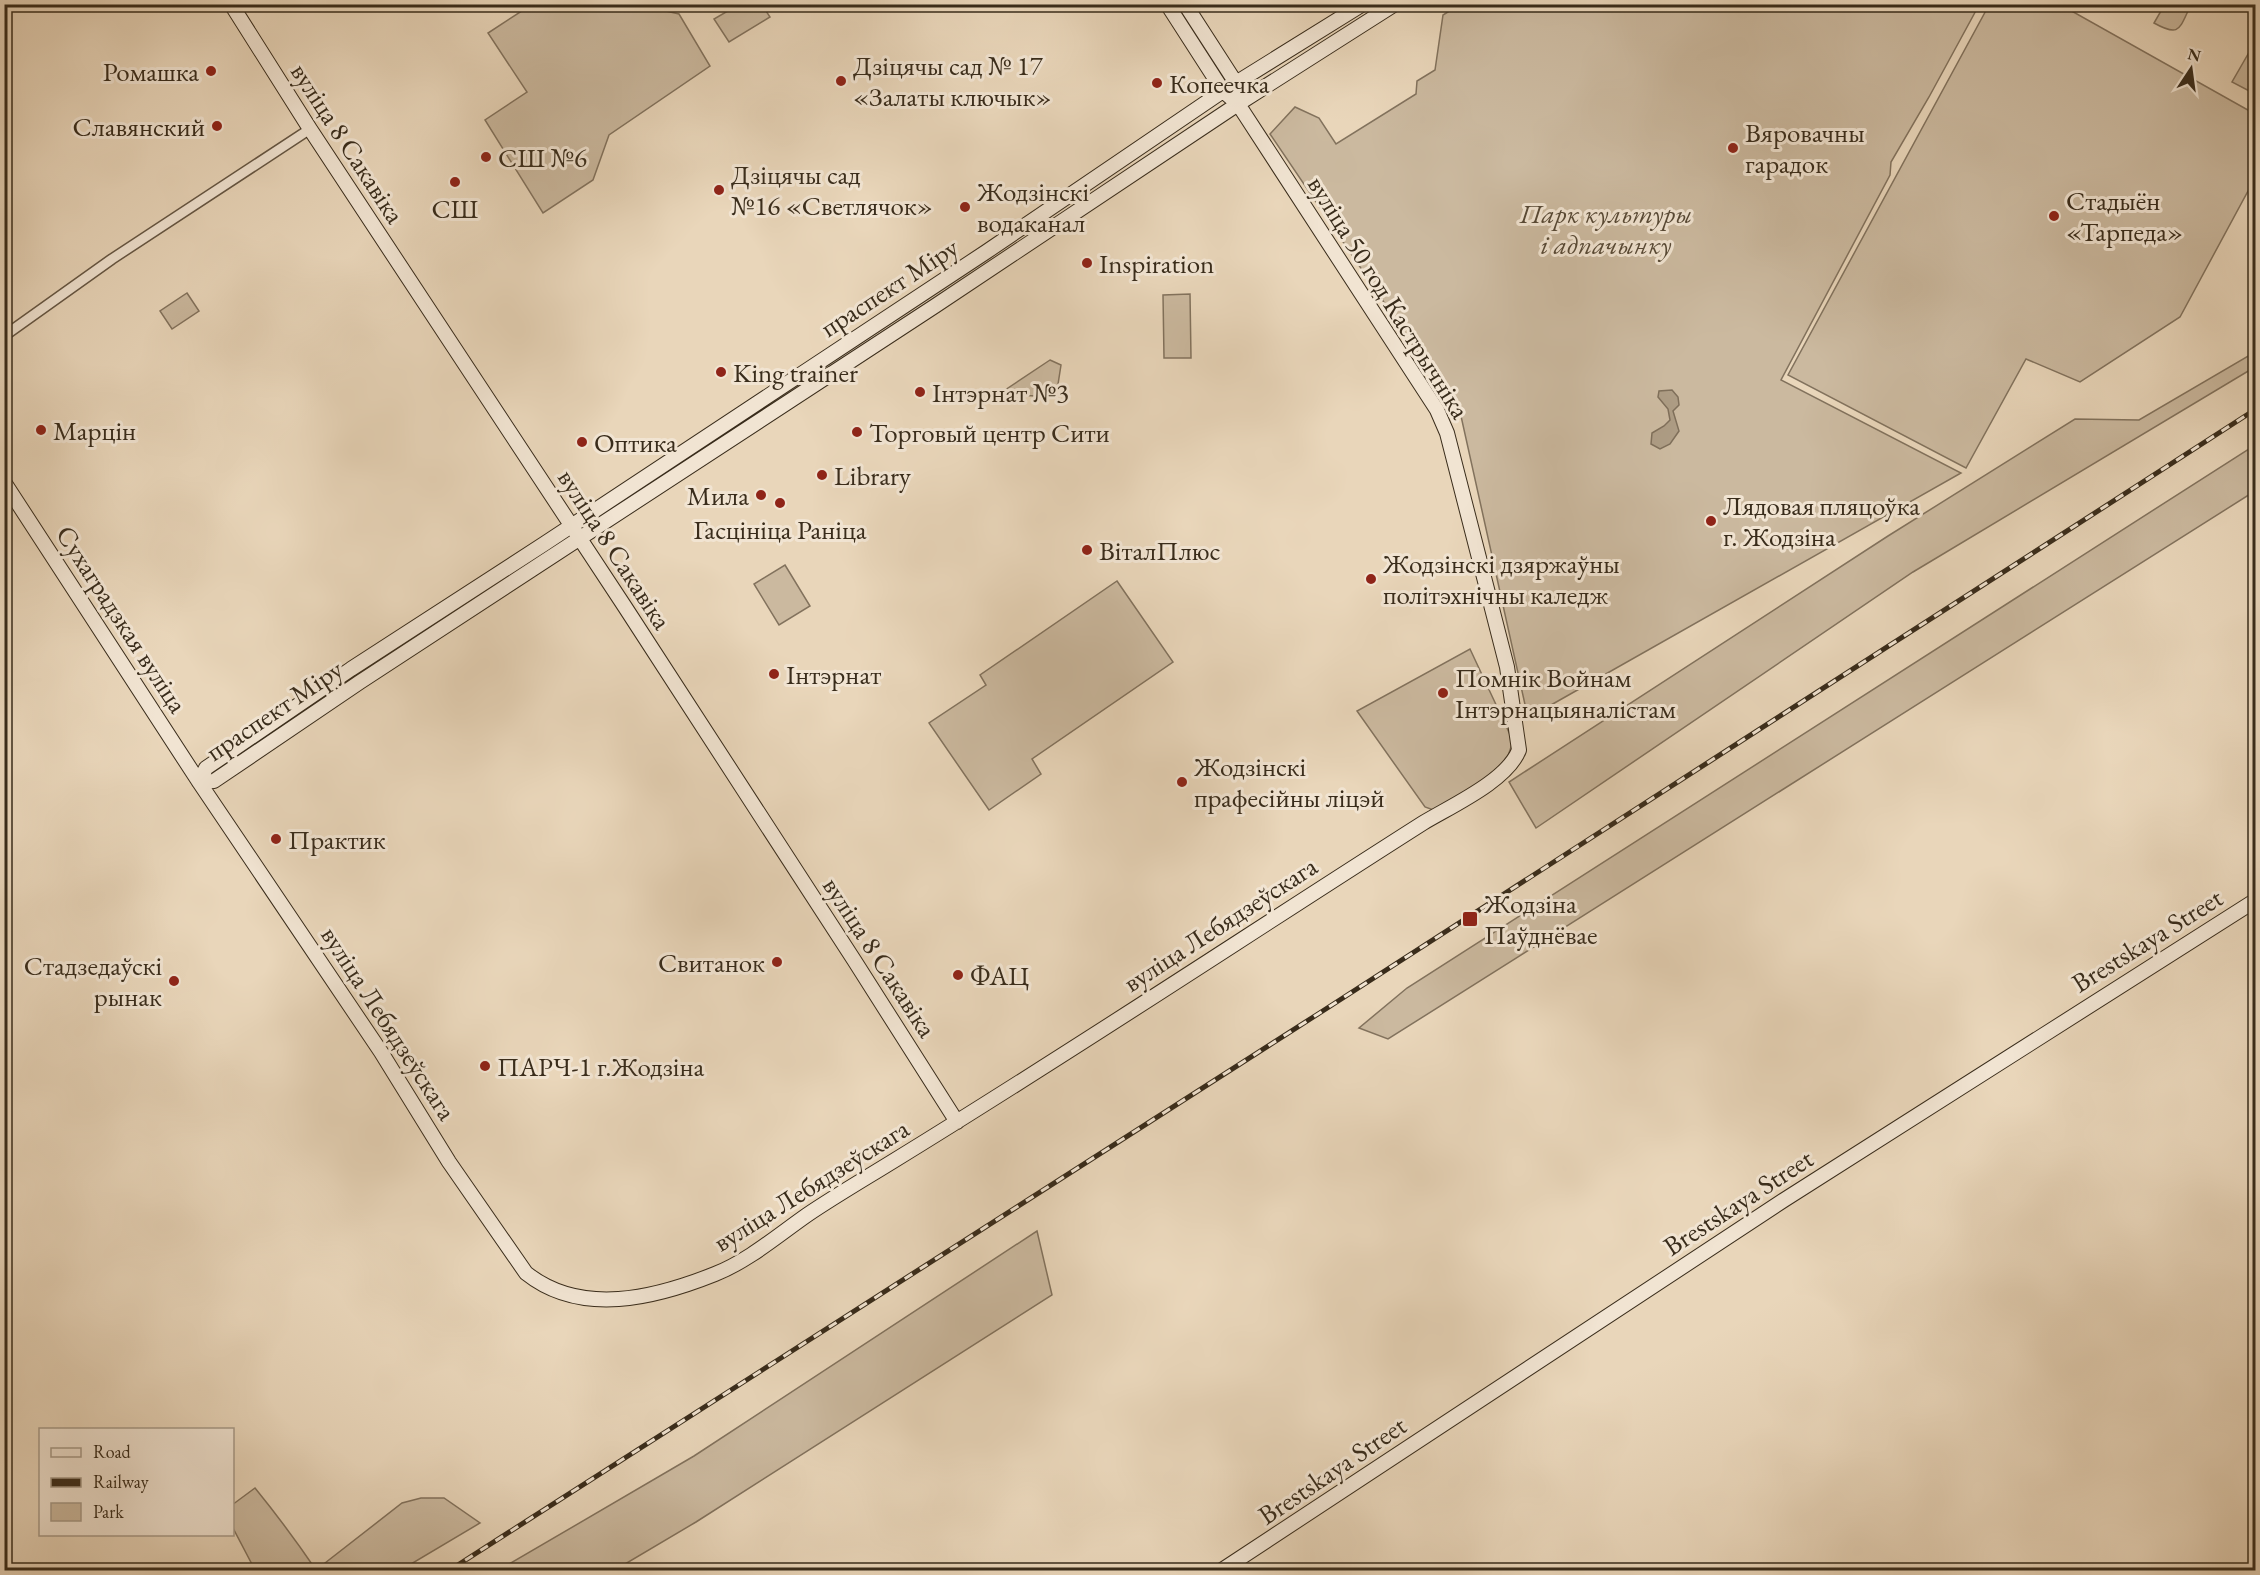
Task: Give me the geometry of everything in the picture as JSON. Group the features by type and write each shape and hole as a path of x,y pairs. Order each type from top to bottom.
{"main road":[{"name":"вуліца 8 Сакавіка","path":"231,4 310,129 580,537 957,1122"},
{"name":"вуліца 50 год Кастрычніка","path":"1167,4 1230,87"},
{"name":"вуліца 50 год Кастрычніка","path":"1185,4 1238,104 1447,432 1507,667"},
{"name":"праспект Міру","path":"199,782 206,768 373,654 967,264 1230,87 1363,4"},
{"name":"праспект Міру","path":"199,782 214,781 382,667 935,306 975,277 1238,104 1395,4"},
{"path":"967,264 975,277"},
{"path":"768,395 776,408"},
{"name":"Сухаградзкая вуліца","path":"4,482 199,782"},
{"path":"373,654 382,667"},
{"name":"вуліца Лебядзеўскага","path":"199,782 381,1052 449,1161 526,1273 551,1290 587,1298 631,1299 716,1274 1487,784 1509,768 1515,761 1519,750 1507,667"},
{"name":"Brestskaya Street","path":"1222,1570 1784,1200 2256,900"}],"street":[{"path":"4,336 112,259 310,129"}],"green space":[{"path":"2165,4 2191,5 2181,25 2174,30 2154,23"},
{"path":"531,5 639,5 679,14 710,66 609,135 593,180 543,213 485,120 527,92 488,33"},
{"path":"738,5 762,5 770,17 729,42 714,19"},
{"name":"Парк культуры і адпачынку","path":"1459,5 1979,5 1891,162 1890,175 1781,380 1961,473 1528,718 1461,416 1270,134 1295,107 1319,118 1336,144 1416,94 1417,81 1435,70 1443,15"},
{"name":"Стадыён «Тарпеда»","path":"1989,5 2061,5 2255,114 2255,178 2180,317 2080,382 2026,359 1966,468 1788,375"},
{"path":"2255,42 2255,94 2232,82"},
{"path":"187,293 199,311 172,329 160,311"},
{"path":"1190,294 1191,358 1164,358 1163,295"},
{"path":"2255,352 2255,367 1913,572 1536,828 1509,782 1888,536 2075,419 2139,420"},
{"path":"1050,360 1061,365 1056,397 999,394"},
{"path":"2255,445 2255,491 1388,1039 1359,1028 1407,988"},
{"path":"785,565 810,606 779,625 754,584"},
{"path":"1117,581 1173,662 1032,759 1041,774 989,810 929,723 986,685 980,675"},
{"path":"1470,649 1513,741 1504,768 1436,811 1425,807 1357,711"},
{"path":"1037,1231 1052,1295 696,1522 615,1570 499,1570 694,1456"},
{"path":"255,1488 316,1570 255,1570 234,1530 234,1504"},
{"path":"421,1498 444,1498 480,1523 401,1570 316,1570 402,1503"}],"shaded area":[{"path":"1672,390 1678,397 1679,405 1673,411 1679,431 1670,444 1660,449 1651,444 1652,433 1670,420 1668,409 1658,397 1659,391"}],"railway":[{"path":"450,1570 2256,409"}],"place":[{"name":"Ромашка","path":"211,71"},
{"name":"Дзіцячы сад № 17 «Залаты ключык»","path":"841,81"},
{"name":"Копеечка","path":"1157,83"},
{"name":"Славянский","path":"217,126"},
{"name":"Вяровачны гарадок","path":"1733,148"},
{"name":"СШ №6","path":"486,157"},
{"name":"СШ","path":"455,182"},
{"name":"Дзіцячы сад №16 «Светлячок»","path":"719,190"},
{"name":"Жодзінскі водаканал","path":"965,207"},
{"name":"Стадыён «Тарпеда»","path":"2054,216"},
{"name":"Inspiration","path":"1087,263"},
{"name":"King trainer","path":"721,372"},
{"name":"Інтэрнат №3","path":"920,392"},
{"name":"Марцін","path":"41,430"},
{"name":"Торговый центр Сити","path":"857,432"},
{"name":"Оптика","path":"582,442"},
{"name":"Library","path":"822,475"},
{"name":"Мила","path":"761,495"},
{"name":"Гасцініца Раніца","path":"780,503"},
{"name":"Лядовая пляцоўка г. Жодзіна","path":"1711,521"},
{"name":"ВіталПлюс","path":"1087,550"},
{"name":"Жодзінскі дзяржаўны політэхнічны каледж","path":"1371,579"},
{"name":"Інтэрнат","path":"774,674"},
{"name":"Помнік Войнам Інтэрнацыяналістам","path":"1443,693"},
{"name":"Жодзінскі прафесійны ліцэй","path":"1182,782"},
{"name":"Практик","path":"276,839"},
{"name":"Жодзіна Паўднёвае","path":"1470,919"},
{"name":"Свитанок","path":"777,962"},
{"name":"ФАЦ","path":"958,975"},
{"name":"Стадзедаўскі рынак","path":"174,981"},
{"name":"ПАРЧ-1 г.Жодзіна","path":"485,1066"}]}
